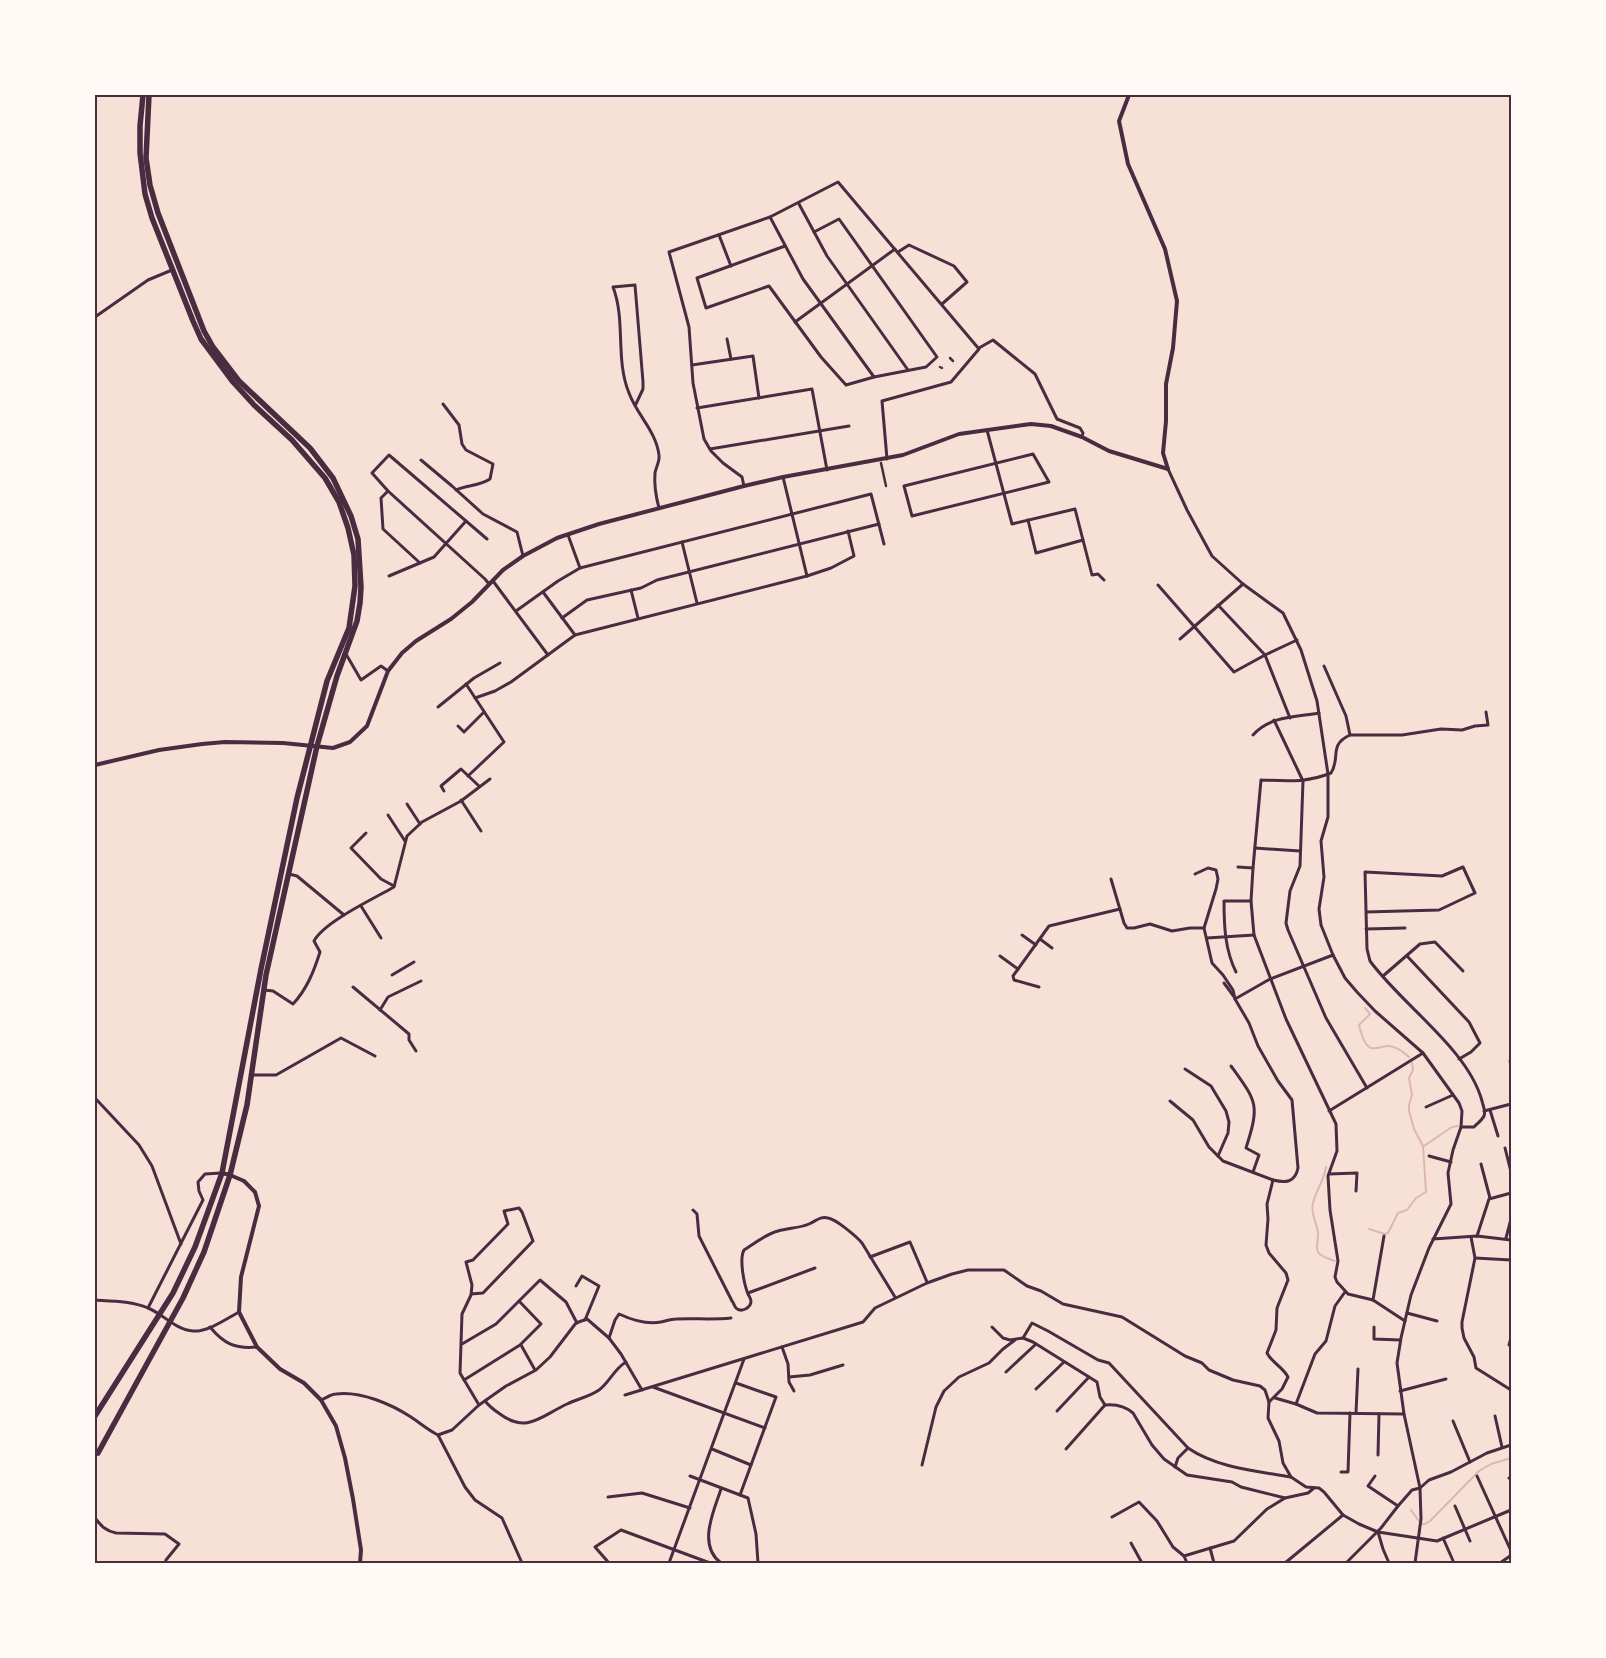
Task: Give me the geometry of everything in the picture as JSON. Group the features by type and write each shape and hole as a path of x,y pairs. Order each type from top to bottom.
{"highway":[{"path":"95,1416 173,1293 195,1247 222,1173 260,969 310,745 327,681 344,641 353,606 355,586 354,555 348,528 339,502 325,478 316,465 292,440 232,382 201,339 145,194 140,152 143,95"},
{"path":"98,1453 183,1298 204,1252 230,1175 247,1105 264,990 289,873 318,746 337,676 357,621 361,587 358,539 340,490 310,448 239,381 213,347 204,331 158,213 150,185 146,158 150,95"}],"street":[{"path":"1129,95 1119,121 1128,164 1165,249 1177,301 1173,348 1166,384 1166,422 1163,453 1168,469 1187,510 1212,556 1243,584 1283,613 1298,640 1317,701 1328,774 1328,817 1322,840 1324,883 1319,909 1321,925 1333,955 1345,978 1375,1012 1423,1053 1462,1111 1461,1127 1448,1173 1451,1204 1433,1239 1411,1295 1400,1340 1397,1363 1404,1414 1420,1488 1421,1519 1415,1563"},
{"path":"744,486 742,477 723,463 710,449 704,439 693,383 689,328 669,252 770,217 838,182 978,348"},
{"path":"799,204 827,256 909,371"},
{"path":"770,217 803,279 874,377"},
{"path":"785,246 697,278 706,308 769,286 821,357 846,385 874,377 926,367 934,361 937,357 839,219 814,232"},
{"path":"719,235 730,266"},
{"path":"795,322 872,266 909,245 954,266 967,282 942,304"},
{"path":"95,317 148,280 173,270"},
{"path":"635,406 643,389 635,285 613,288 619,304 624,378 628,392 635,406 656,442 660,458 655,473 655,492 659,508"},
{"path":"727,339 731,359"},
{"path":"887,459 882,401 951,382 978,348 994,340 1035,374 1057,420 1080,428 1083,433 1082,437"},
{"path":"692,365 752,356 759,398"},
{"path":"932,388 936,381"},
{"path":"698,408 812,390 827,470"},
{"path":"442,404 459,426 462,444 466,450 493,464 490,479 482,484 464,486 456,490"},
{"path":"95,764 159,750 225,742 283,742 333,748 350,742 367,726 388,671 402,653 416,641 449,621 472,602 503,570 523,556 557,538 599,524 783,477 903,455 958,434 1031,424 1051,426 1082,437 1109,451 1168,469"},
{"path":"710,449 850,426"},
{"path":"986,429 1012,524 1075,509 1092,575 1098,574 1104,580"},
{"path":"487,539 389,454 372,473 388,491 485,579 491,582 516,611 548,655"},
{"path":"1033,454 1049,482 1004,493 912,516 904,486 1033,454"},
{"path":"421,460 483,514 517,532 523,556"},
{"path":"881,463 886,486"},
{"path":"783,477 807,576"},
{"path":"388,491 381,498 383,529 420,563"},
{"path":"516,611 580,568 871,494 884,544"},
{"path":"1028,520 1036,553 1083,540"},
{"path":"389,576 434,557 466,521"},
{"path":"562,618 587,600 641,588 657,580 879,524"},
{"path":"475,698 495,691 511,682 574,635 807,576 831,568 854,556 848,531"},
{"path":"568,535 580,568"},
{"path":"682,542 696,603"},
{"path":"1180,638 1243,584"},
{"path":"1158,585 1234,672 1298,640"},
{"path":"630,590 638,618"},
{"path":"543,592 574,635"},
{"path":"1218,605 1265,655 1290,718"},
{"path":"345,654 361,680 381,666 388,671"},
{"path":"438,707 474,678 500,663"},
{"path":"1324,666 1346,716 1350,735"},
{"path":"466,684 504,742 468,776"},
{"path":"458,726 464,732 484,712"},
{"path":"1405,1321 1374,1300 1348,1294 1335,1277 1338,1261 1330,1210 1329,1174 1337,1151 1337,1130 1335,1122 1286,1019 1254,935 1251,901 1261,780 1302,781 1328,774 1333,771 1337,746 1350,735 1402,735 1441,729 1462,730 1474,726 1488,725 1486,712"},
{"path":"1253,735 1274,720 1319,713"},
{"path":"1274,720 1302,781 1300,869 1290,891 1286,923 1326,1018 1366,1088"},
{"path":"444,791 441,786 461,769 479,786"},
{"path":"264,990 273,991 293,1004 308,984 317,963 320,952 314,941 317,935 344,915 394,886 407,836 420,824 461,800 490,779"},
{"path":"461,800 481,831"},
{"path":"407,804 420,824"},
{"path":"388,815 405,841"},
{"path":"366,833 351,848 381,879 394,886"},
{"path":"1255,848 1300,851"},
{"path":"1238,867 1253,868"},
{"path":"1366,912 1439,910 1475,893 1463,867 1442,876 1365,872 1366,929 1370,962 1439,1035 1474,1080 1484,1111 1482,1120 1474,1127 1461,1127"},
{"path":"1195,874 1208,868 1216,870 1217,873 1216,889 1204,928 1212,963 1223,974 1233,990 1235,999"},
{"path":"289,873 297,876 344,915"},
{"path":"1111,879 1124,923 1128,928 1150,924 1172,931 1204,928"},
{"path":"1236,972 1230,959 1225,936 1224,901 1251,901"},
{"path":"361,906 381,938"},
{"path":"1039,987 1014,980 1013,976 1049,926 1120,909"},
{"path":"1366,929 1405,928"},
{"path":"1022,935 1036,945"},
{"path":"1207,938 1254,935"},
{"path":"1040,939 1052,948"},
{"path":"1383,976 1420,944 1435,942 1463,971"},
{"path":"1235,999 1270,979 1333,955"},
{"path":"1000,956 1018,969"},
{"path":"1407,956 1469,1022 1480,1043 1471,1052 1459,1059"},
{"path":"392,976 414,962"},
{"path":"380,1010 388,997 421,980"},
{"path":"1170,1102 1193,1120 1209,1147 1229,1164 1273,1180 1286,1182 1290,1181 1296,1174 1298,1168 1292,1100 1278,1081 1258,1046 1250,1023 1224,983"},
{"path":"353,987 409,1034 409,1040 416,1051"},
{"path":"252,1075 276,1075 341,1038 375,1056"},
{"path":"1329,1111 1423,1053"},
{"path":"1231,1066 1254,1100 1254,1121 1246,1148 1259,1156 1253,1172"},
{"path":"1185,1069 1211,1086 1226,1111 1229,1122 1228,1133 1218,1156"},
{"path":"1426,1107 1453,1095"},
{"path":"95,1098 139,1145 152,1166 181,1244"},
{"path":"1484,1111 1511,1104"},
{"path":"1490,1110 1498,1136"},
{"path":"1505,1148 1511,1172"},
{"path":"1429,1156 1451,1162"},
{"path":"1477,1236 1490,1198 1481,1164"},
{"path":"148,1308 203,1200 199,1192 198,1182 205,1174 222,1173 244,1181 255,1192 259,1206 241,1277 239,1312 257,1347 280,1369 304,1383 322,1400 336,1426 345,1458 361,1550 360,1563"},
{"path":"1329,1174 1357,1173 1356,1190"},
{"path":"1269,1402 1275,1398 1288,1377 1285,1370 1269,1357 1267,1353 1276,1330 1278,1308 1288,1280 1286,1273 1269,1253 1266,1244 1267,1204 1273,1180"},
{"path":"1490,1198 1511,1193"},
{"path":"471,1294 483,1294 533,1241 522,1212 518,1208 504,1211 508,1224 473,1260 466,1262 472,1285 471,1294 462,1314 460,1373 479,1405"},
{"path":"693,1210 697,1214 699,1236 736,1308 742,1310 751,1304 744,1281 742,1253 750,1246 778,1230 828,1218 856,1236 862,1243 895,1297"},
{"path":"1506,1238 1511,1219"},
{"path":"1374,1300 1384,1236"},
{"path":"1433,1239 1477,1236 1511,1240"},
{"path":"1471,1237 1475,1258 1462,1322 1463,1334 1476,1368 1511,1390"},
{"path":"870,1257 910,1242 927,1283"},
{"path":"1475,1258 1511,1260"},
{"path":"748,1293 816,1268"},
{"path":"625,1395 863,1322 875,1308 895,1297 952,1274 968,1270 1004,1270 1027,1286 1063,1304 1122,1317 1185,1356 1202,1363 1210,1370 1233,1380 1260,1386 1265,1390 1269,1402 1268,1418 1279,1441 1283,1463 1291,1477 1306,1488 1319,1488 1343,1515 1359,1524 1378,1532 1437,1541 1464,1528 1511,1510"},
{"path":"576,1286 582,1276 599,1286 584,1320"},
{"path":"461,1344 496,1324 540,1280 566,1302 577,1323"},
{"path":"1296,1404 1315,1354 1326,1341 1335,1306 1345,1292"},
{"path":"95,1300 128,1302 148,1308 182,1328 192,1331 210,1326 239,1312"},
{"path":"464,1380 521,1345 541,1324 518,1301"},
{"path":"1406,1313 1437,1320"},
{"path":"608,1338 619,1314 644,1323 674,1318 699,1320 731,1318"},
{"path":"438,1435 452,1430 479,1405 506,1386 535,1370 550,1357 577,1323 587,1319 608,1338 626,1362 642,1390"},
{"path":"1023,1338 1032,1323 1098,1360 1108,1363 1188,1448 1200,1456 1212,1461 1291,1477"},
{"path":"210,1326 219,1338 230,1345 245,1348 257,1347"},
{"path":"992,1326 1003,1338 1010,1340 1023,1338 1036,1344 1097,1382 1100,1397 1105,1405"},
{"path":"1374,1327 1374,1339 1400,1340"},
{"path":"1511,1337 1508,1345 1511,1346"},
{"path":"922,1464 936,1407 942,1394 959,1377 989,1363 1015,1340"},
{"path":"1006,1372 1036,1344"},
{"path":"521,1345 535,1370"},
{"path":"782,1348 788,1364 789,1382 794,1391"},
{"path":"669,1563 701,1480 744,1358"},
{"path":"485,1401 508,1420 518,1423 532,1422 566,1404 601,1389 614,1372 626,1362"},
{"path":"1036,1389 1064,1362"},
{"path":"789,1377 810,1375 843,1365"},
{"path":"1356,1413 1358,1369"},
{"path":"1057,1411 1089,1377"},
{"path":"1400,1391 1446,1379"},
{"path":"736,1382 776,1397 740,1495"},
{"path":"653,1386 765,1428"},
{"path":"322,1400 334,1394 346,1394 381,1402 410,1417 438,1435 465,1487 475,1500 502,1518 522,1563"},
{"path":"1275,1398 1317,1413 1404,1414"},
{"path":"1066,1449 1105,1405"},
{"path":"1105,1405 1121,1406 1133,1413 1152,1445 1164,1459 1187,1475 1232,1482 1241,1487 1285,1498"},
{"path":"1341,1472 1348,1472 1350,1413"},
{"path":"1378,1455 1379,1414"},
{"path":"1495,1416 1502,1447"},
{"path":"1453,1420 1470,1462"},
{"path":"1346,1563 1378,1532 1412,1490 1420,1488 1429,1480 1446,1474 1487,1452 1511,1445"},
{"path":"1175,1467 1178,1458 1188,1448"},
{"path":"712,1449 751,1465"},
{"path":"690,1476 748,1498 753,1516 758,1563"},
{"path":"1375,1476 1368,1486 1398,1506"},
{"path":"1477,1476 1511,1552 1510,1556 1500,1563"},
{"path":"721,1488 709,1525 709,1544 716,1559 721,1563"},
{"path":"1184,1556 1227,1544 1237,1539 1267,1509 1285,1498 1308,1493 1315,1488"},
{"path":"608,1498 642,1493 690,1508"},
{"path":"1112,1517 1139,1502 1157,1521 1173,1547 1184,1556 1187,1563"},
{"path":"1455,1506 1470,1542"},
{"path":"1285,1563 1343,1515"},
{"path":"95,1518 109,1532 116,1534 164,1534 179,1544 165,1563"},
{"path":"610,1563 595,1547 621,1530 710,1562"},
{"path":"1378,1532 1389,1563"},
{"path":"1443,1538 1454,1563"},
{"path":"1131,1544 1142,1563"},
{"path":"1210,1548 1214,1563"}],"waterway":[{"path":"1365,1008 1370,1014 1359,1025 1365,1043 1373,1049 1388,1046 1394,1047 1409,1057"},
{"path":"1369,1229 1385,1234 1388,1233 1398,1213 1407,1210 1416,1198 1426,1192 1423,1146 1414,1129 1409,1111 1412,1095 1409,1078 1413,1070 1412,1063"},
{"path":"1424,1146 1452,1127 1458,1126"},
{"path":"1326,1167 1324,1177 1314,1198 1312,1210 1318,1233 1318,1252 1323,1257 1335,1261"},
{"path":"1421,1524 1430,1521 1479,1471 1491,1464 1511,1458"},
{"path":"1411,1510 1419,1521"}]}
